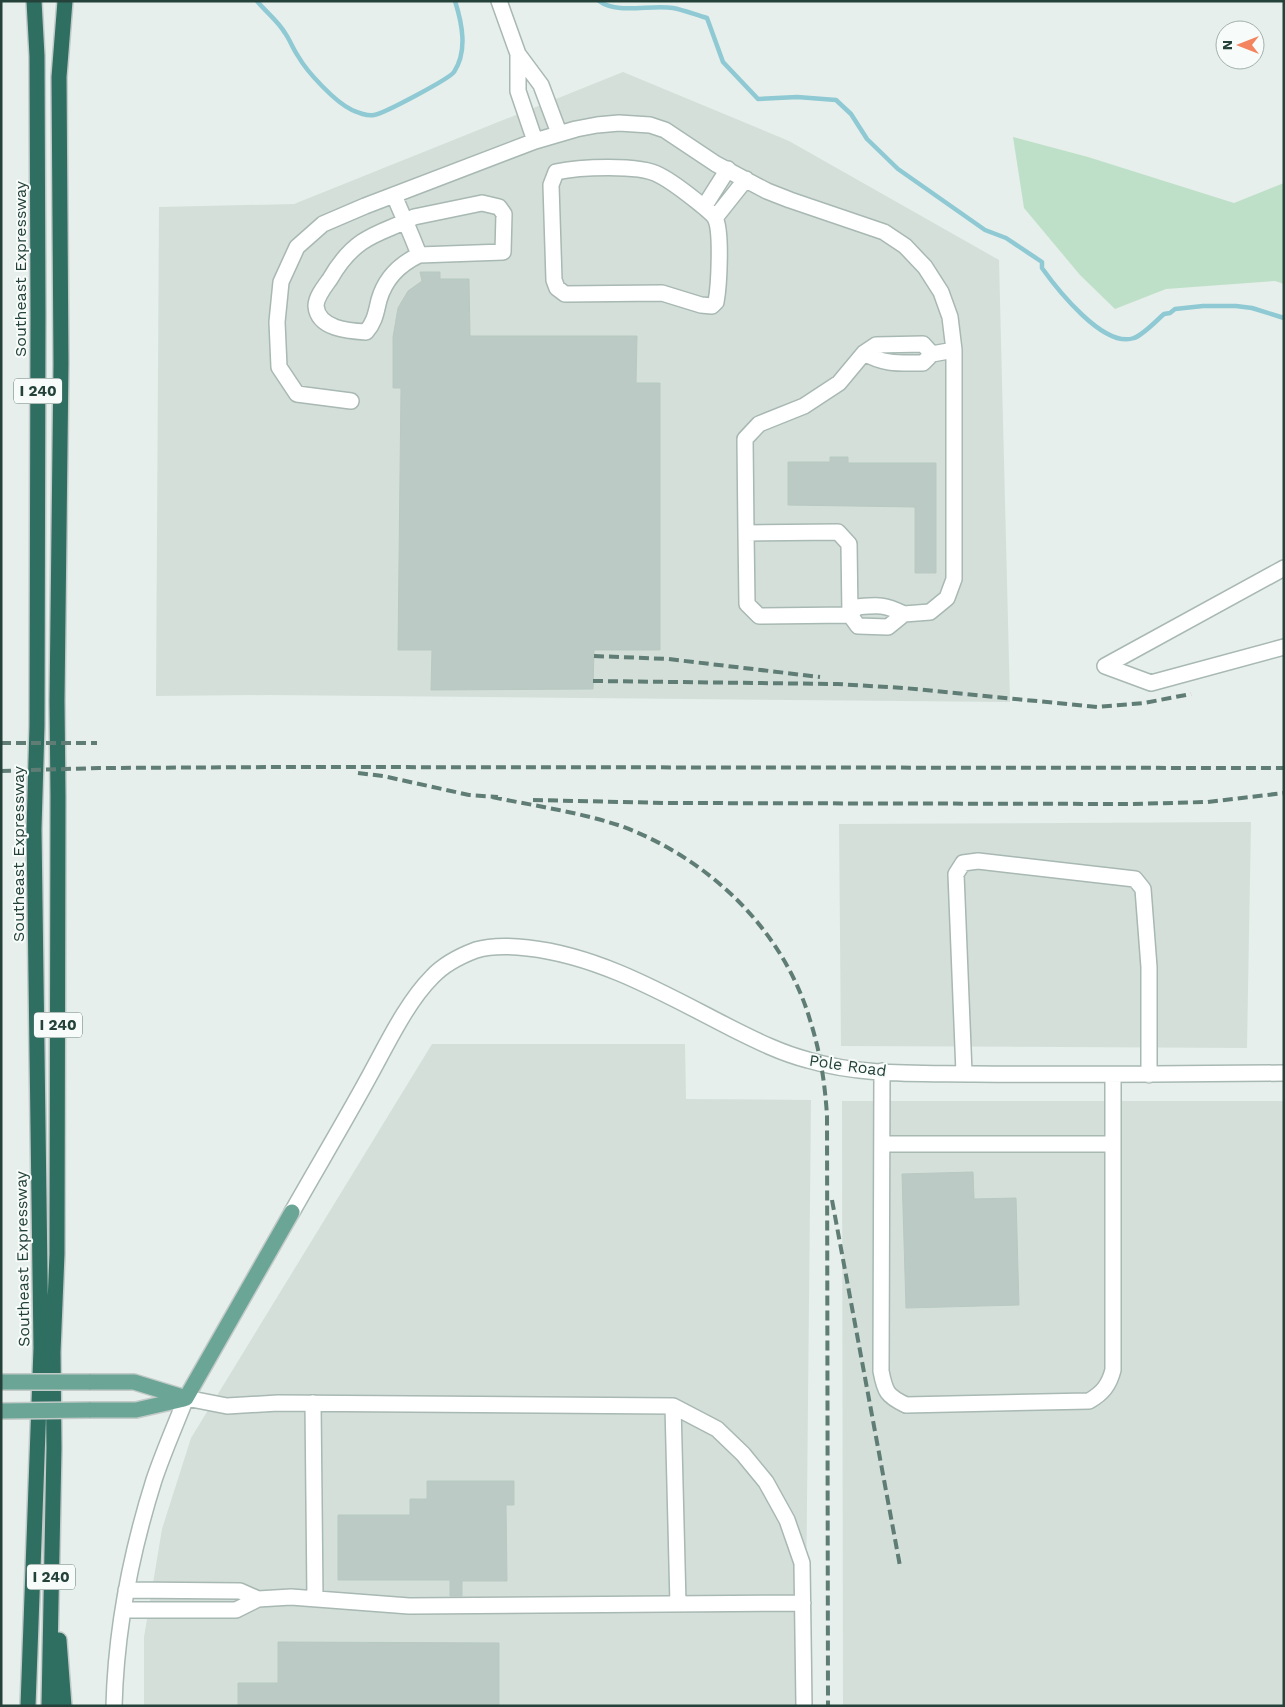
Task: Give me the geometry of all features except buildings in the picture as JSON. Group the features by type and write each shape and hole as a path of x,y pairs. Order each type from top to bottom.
{"highway":[{"name":"Southeast Expressway","path":"28,1706 41,1348 34,829 38,726 38,324 37,66 34,1"},
{"name":"Southeast Expressway","path":"49,1706 53,1352 57,1254 57,701 61,362 59,77 65,1"},
{"path":"52,1562 64,1706"}],"main road":[{"path":"1,1411 136,1410 186,1398 292,1212"},
{"path":"1,1382 134,1382 186,1398"}],"street":[{"path":"498,1 518,54 541,85 560,133"},
{"path":"518,54 518,91 535,142"},
{"path":"351,401 297,394 279,367 277,322 281,282 297,247 323,224 394,195 560,133 597,125 620,123 650,125 665,130 716,164 790,200 884,232 905,246 925,267 941,292 950,317 954,350 954,579 948,598 930,612 904,614 887,606 874,605 856,607 850,616"},
{"path":"570,169 643,169 659,174 704,207 715,218 719,231 718,290 716,302 712,306 701,305 662,293 564,294 557,288 554,280 551,185 556,172 570,169"},
{"path":"704,207 728,169"},
{"path":"715,218 746,179"},
{"path":"394,195 419,255"},
{"path":"482,203 499,207 504,214 503,252 419,255 406,261 392,275 380,297 373,324 366,332 348,331 329,324 320,316 316,305 320,294 340,262 363,242 414,217 482,203"},
{"path":"850,616 759,616 747,604 746,439 759,424 804,406 839,383 864,353 876,345 922,344 932,354 954,350"},
{"path":"746,533 838,532 848,544 850,616 858,626 888,626 904,614"},
{"path":"1284,568 1105,666 1151,683 1284,647"},
{"path":"964,1073 956,874 963,863 978,861 1135,879 1143,889 1149,958 1149,1075"},
{"name":"Pole Road","path":"292,1212 414,1000 433,975 450,962 478,950 496,946 542,949 613,970 771,1047 804,1060 834,1066 882,1072 1113,1075 1284,1073"},
{"path":"882,1072 881,1371 884,1386 892,1398 906,1405 1089,1401 1103,1391 1110,1383 1113,1370 1113,1075"},
{"path":"882,1144 1113,1144"},
{"path":"114,1706 116,1659 126,1590 154,1480 186,1398 227,1406 313,1403 673,1406 717,1429 743,1454 766,1482 787,1520 802,1564 804,1706"},
{"path":"313,1403 315,1599"},
{"path":"673,1406 678,1604"},
{"path":"126,1590 240,1591 258,1598 292,1597 409,1606 803,1603"},
{"path":"123,1610 236,1610 258,1598"}],"shaded area":[{"path":"623,72 789,141 999,260 1010,702 269,695 156,696 159,207 294,204"},
{"path":"1251,822 1247,1048 841,1046 839,824"},
{"path":"432,1044 685,1044 686,1099 811,1100 805,1706 144,1706 144,1637 162,1529 191,1438"},
{"path":"842,1101 1284,1101 1284,1706 843,1706"}],"green space":[{"path":"1013,137 1088,157 1234,203 1284,183 1284,284 1275,281 1166,289 1115,309 1080,275 1024,208"}],"waterway":[{"path":"257,1 282,29 302,63 322,86 345,106 365,115 374,115 390,109 441,82 454,72 461,55 462,46 460,18 455,1"},
{"path":"599,1 607,5 625,8 673,8 707,18 723,62 758,99 797,97 836,100 851,114 867,139 898,169 985,230 1006,238 1042,262 1042,268 1058,289 1082,315 1109,335 1122,339 1134,338 1164,314 1170,313 1175,309 1203,306 1252,308 1284,318"}],"railway":[{"path":"594,656 668,659 820,677"},
{"path":"593,681 837,684 904,688 1097,707 1144,703 1191,694"},
{"path":"1,743 97,743"},
{"path":"1,771 99,768 289,767 1284,768"},
{"path":"358,773 383,776 469,795 498,797"},
{"path":"533,800 666,803 1132,804 1207,802 1284,793"},
{"path":"492,797 573,813 621,826 653,840 683,857 712,877 738,901 761,927 781,956 798,987 817,1043 822,1067 827,1116 828,1706"},
{"path":"832,1200 900,1566"}]}
